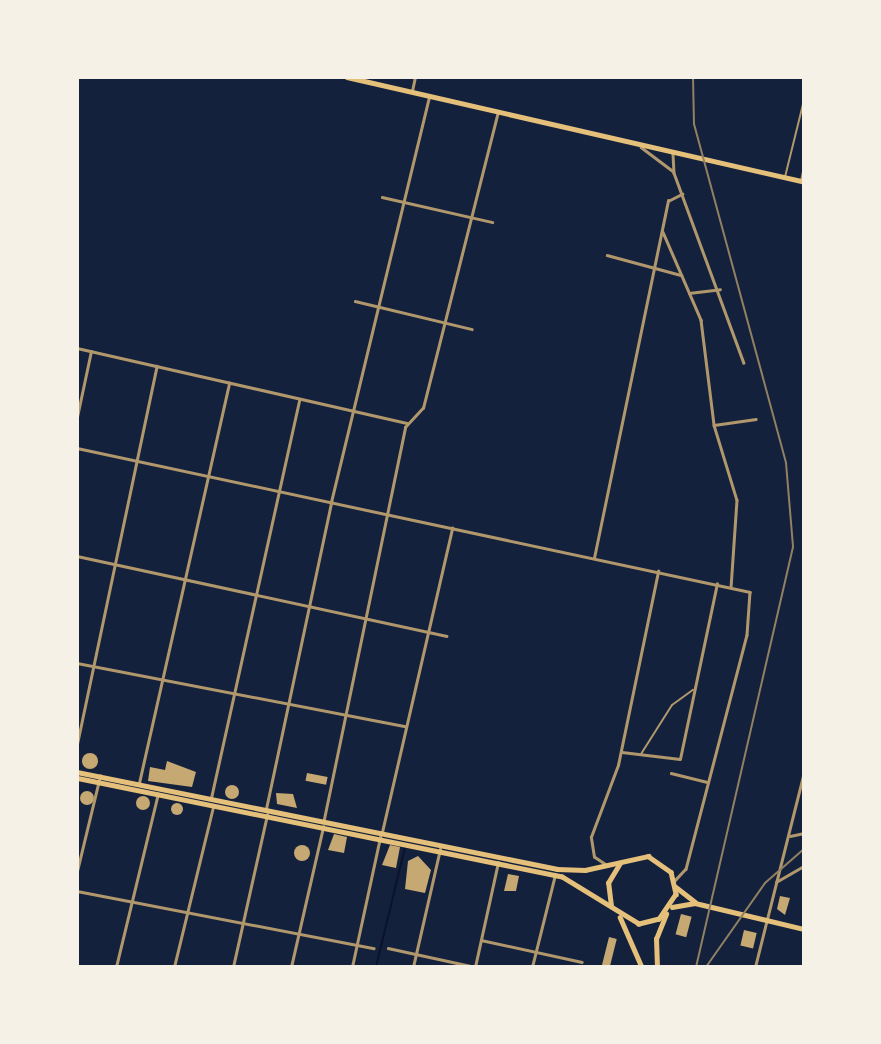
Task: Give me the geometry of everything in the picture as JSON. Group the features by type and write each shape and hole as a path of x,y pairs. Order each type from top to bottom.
{"main road":[{"path":"347,77 614,141 802,182"},
{"path":"77,772 158,794 557,869 606,866 639,856 657,859 675,884 695,903"},
{"path":"77,778 139,784 324,820 555,875 612,907 619,916 642,967"},
{"path":"612,907 608,883 621,863"},
{"path":"657,967 656,939 669,910 675,884"},
{"path":"619,916 649,923 669,910 695,903 804,929"}],"street":[{"path":"412,91 415,77"},
{"path":"233,967 267,816 266,809 287,704 331,502 429,96"},
{"path":"324,820 344,715 408,423 423,408 498,112"},
{"path":"641,147 674,173"},
{"path":"673,154 674,173 719,289 744,363"},
{"path":"594,558 668,201 682,194"},
{"path":"382,197 492,222"},
{"path":"663,232 702,325 714,425 737,500 731,587"},
{"path":"607,255 681,275"},
{"path":"689,293 719,289"},
{"path":"355,301 471,329"},
{"path":"77,348 408,423"},
{"path":"77,416 91,351"},
{"path":"77,744 157,366"},
{"path":"139,784 229,383"},
{"path":"211,798 299,400"},
{"path":"714,425 756,419"},
{"path":"77,448 750,593 747,635 686,869 675,884"},
{"path":"352,967 452,528"},
{"path":"77,556 446,636"},
{"path":"606,866 590,842 603,792 618,765 658,572"},
{"path":"621,752 680,759 717,584"},
{"path":"77,663 405,726"},
{"path":"755,967 804,772"},
{"path":"671,773 708,782"},
{"path":"77,871 100,779"},
{"path":"116,967 158,794"},
{"path":"174,967 213,805"},
{"path":"291,967 323,826"},
{"path":"788,836 804,833"},
{"path":"413,967 440,849"},
{"path":"388,948 475,967 498,862"},
{"path":"776,883 804,866"},
{"path":"532,967 555,875"},
{"path":"77,891 374,948"},
{"path":"481,940 582,962"}],"lane":[{"path":"785,178 804,100"},
{"path":"802,182 804,167"},
{"path":"640,755 672,705 693,690"}],"building":[{"path":"90,753 96,755 96,767 90,769 84,767 82,761 84,755"},
{"path":"167,761 196,772 192,787 148,781 150,767 165,770"},
{"path":"307,773 328,777 326,785 305,781"},
{"path":"229,785 235,785 239,792 235,799 229,799 225,795 225,789"},
{"path":"84,791 90,791 94,798 90,805 84,805 80,801 80,795"},
{"path":"276,793 293,794 297,808 277,804"},
{"path":"140,796 146,796 150,803 146,810 140,810 136,806 136,800"},
{"path":"177,803 183,809 177,815 171,809"},
{"path":"334,834 347,837 344,853 328,850"},
{"path":"302,845 308,847 308,859 302,861 296,859 294,853 296,847"},
{"path":"390,845 400,847 396,868 382,865"},
{"path":"418,856 431,870 425,893 405,889 408,861"},
{"path":"508,874 519,876 516,891 504,891"},
{"path":"780,896 790,898 785,915 777,909"},
{"path":"681,914 692,917 686,937 676,934"},
{"path":"744,930 757,933 753,949 740,946"},
{"path":"609,937 617,939 610,967 602,967"}],"waterway":[{"path":"376,967 405,847"}],"railway":[{"path":"693,77 694,124 786,463 793,547 696,967"},
{"path":"706,967 765,883 804,849"}]}
